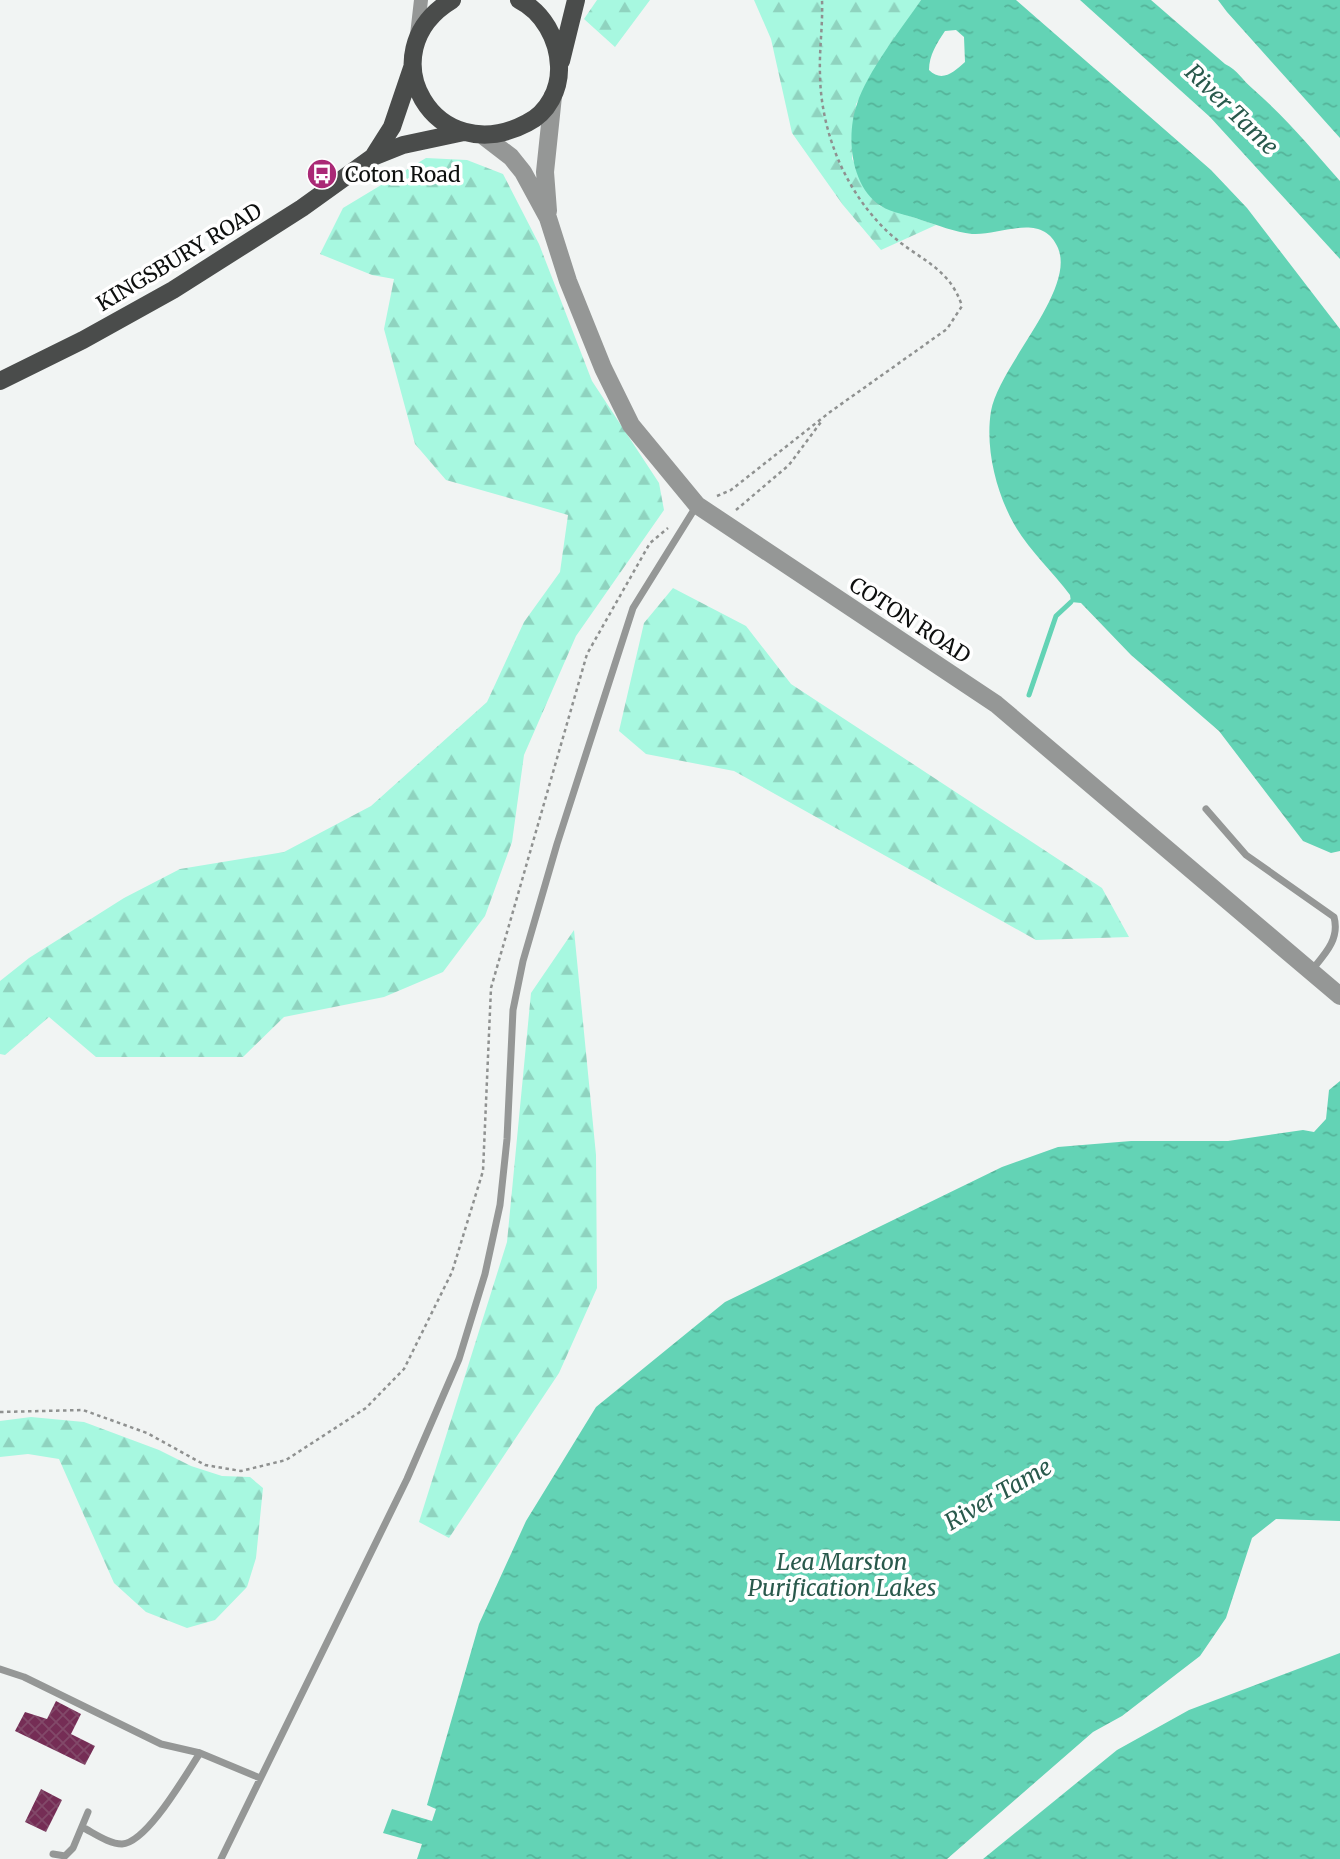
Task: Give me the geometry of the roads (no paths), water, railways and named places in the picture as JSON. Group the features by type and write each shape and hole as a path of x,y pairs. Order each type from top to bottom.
{"main road":[{"path":"373,157 392,127 412,67 417,37 435,10 452,0"},
{"path":"519,0 530,5 548,26 557,51 559,69"},
{"path":"412,67 418,92 432,112 452,128 485,137 532,121 542,115 553,96 576,0"},
{"path":"373,157 403,145 464,132"},
{"name":"KINGSBURY ROAD","path":"0,381 83,340 173,290 302,208 373,157"}],"street":[{"path":"417,37 421,0"},
{"name":"COTON ROAD","path":"548,218 545,172 553,96"},
{"name":"COTON ROAD","path":"485,137 511,157 523,172 548,218 568,281 603,368 631,425 697,505 996,704 1340,996"}],"lane":[{"path":"225,1857 260,1778 407,1479 459,1359 485,1274 500,1205 507,1139 513,1010 523,961 557,844 633,608 697,505"},
{"path":"1206,809 1246,855 1334,917 1339,926 1337,941 1311,971"},
{"path":"0,1669 24,1677 161,1744 200,1753 260,1778"},
{"path":"82,1827 119,1844 131,1843 149,1827 200,1753"},
{"path":"53,1854 65,1856 73,1848 88,1812"}],"water":[{"path":"921,0 1016,0 1211,170 1247,208 1340,329 1340,851 1331,853 1303,841 1219,731 1131,655 1081,603 1071,602 1070,595 1014,524 997,484 991,455 991,411 1007,372 1047,306 1056,285 1061,265 1058,248 1042,230 1020,228 972,234 881,206 863,186 853,159 852,130 862,91 877,64","holes":["956,30 964,37 965,62 943,76 929,70 932,54 945,31"]},
{"name":"River Tame","path":"1080,0 1151,0 1233,69 1276,111 1340,181 1340,259 1210,117"},
{"path":"1218,0 1340,0 1340,138 1227,12"},
{"name":"Lea Marston Purification Lakes","path":"1340,1081 1340,1521 1276,1519 1252,1538 1226,1618 1200,1656 1122,1716 1093,1732 947,1859 417,1859 422,1844 383,1833 392,1809 432,1821 436,1809 427,1805 479,1624 526,1521 596,1407 725,1302 1002,1167 1058,1147 1131,1141 1228,1141 1303,1130 1314,1132 1326,1119 1329,1090"},
{"path":"1340,1653 1340,1859 983,1859 1117,1750 1189,1710"}],"waterway":[{"path":"1029,695 1056,616 1071,602"}],"place":[{"name":"Coton Road","path":"322,174"}]}
